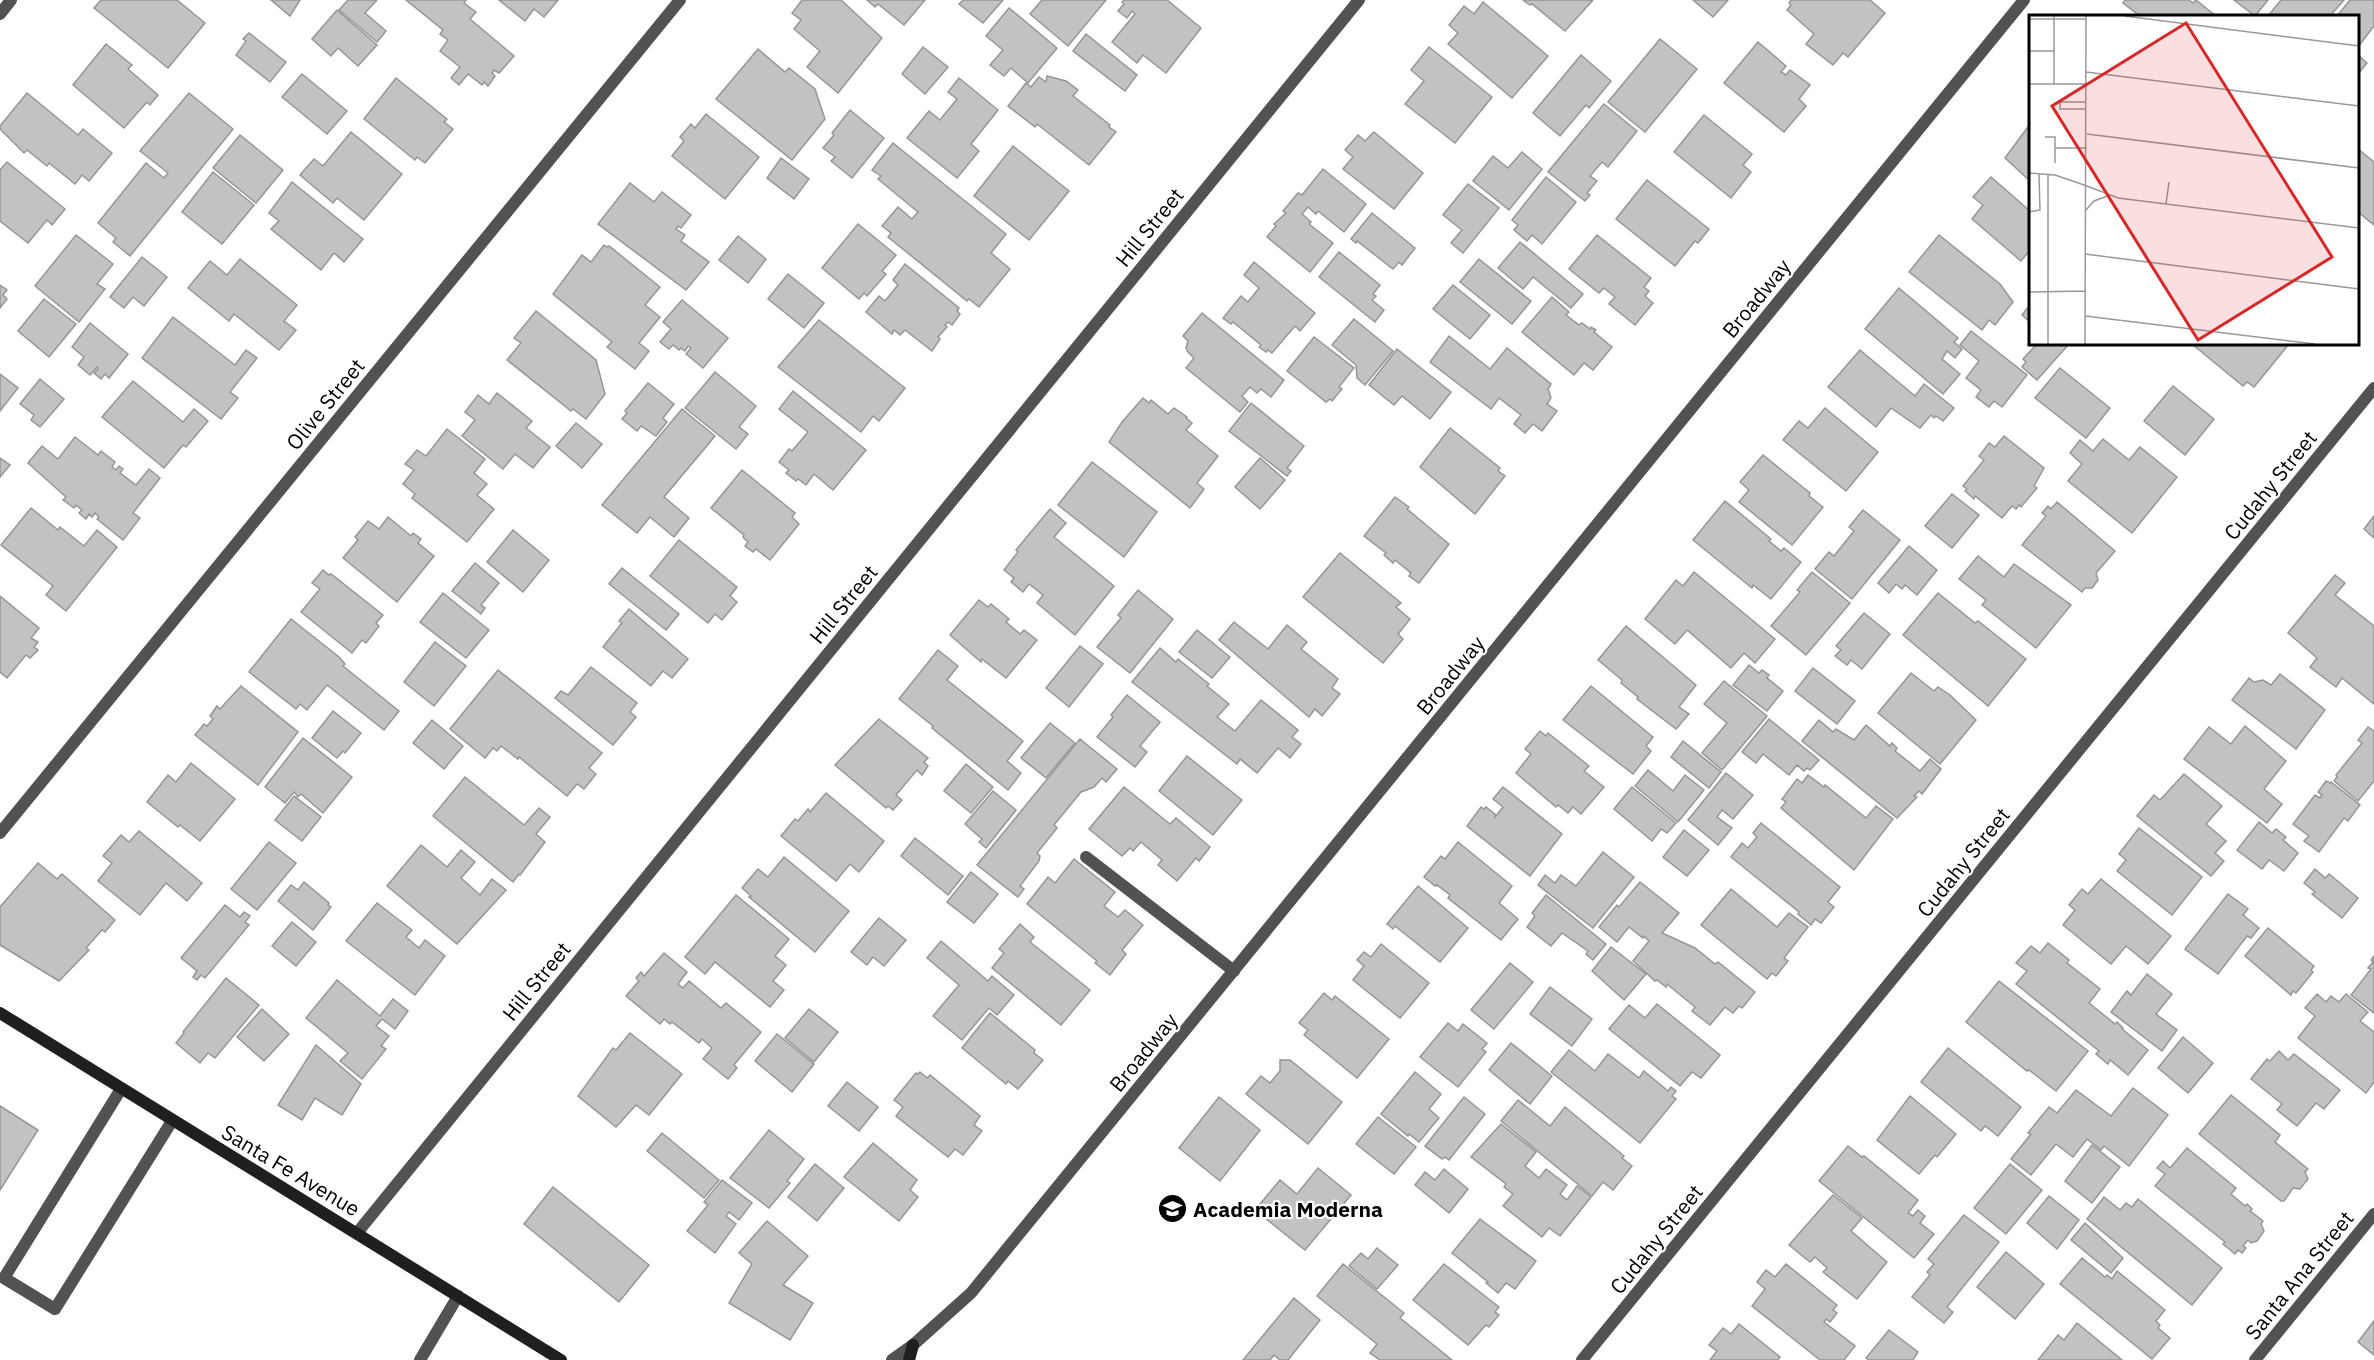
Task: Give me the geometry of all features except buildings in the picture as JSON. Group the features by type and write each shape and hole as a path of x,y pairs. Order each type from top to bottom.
{"main road":[{"name":"Santa Fe Avenue","path":"0,1013 561,1360"},
{"path":"909,1360 914,1345"}],"street":[{"path":"0,14 11,0"},
{"name":"Olive Street","path":"0,833 680,0"},
{"name":"Hill Street","path":"357,1233 1359,0"},
{"name":"Broadway","path":"892,1360 914,1345 971,1293 2024,0"},
{"name":"Cudahy Street","path":"1582,1360 2374,388"},
{"path":"1086,857 1234,971"},
{"path":"121,1089 4,1278 55,1309 172,1120"},
{"name":"Santa Ana Street","path":"2255,1360 2374,1214"},
{"path":"420,1360 458,1296"}],"place":[{"name":"Academia Moderna","path":"1172,1209"}]}
